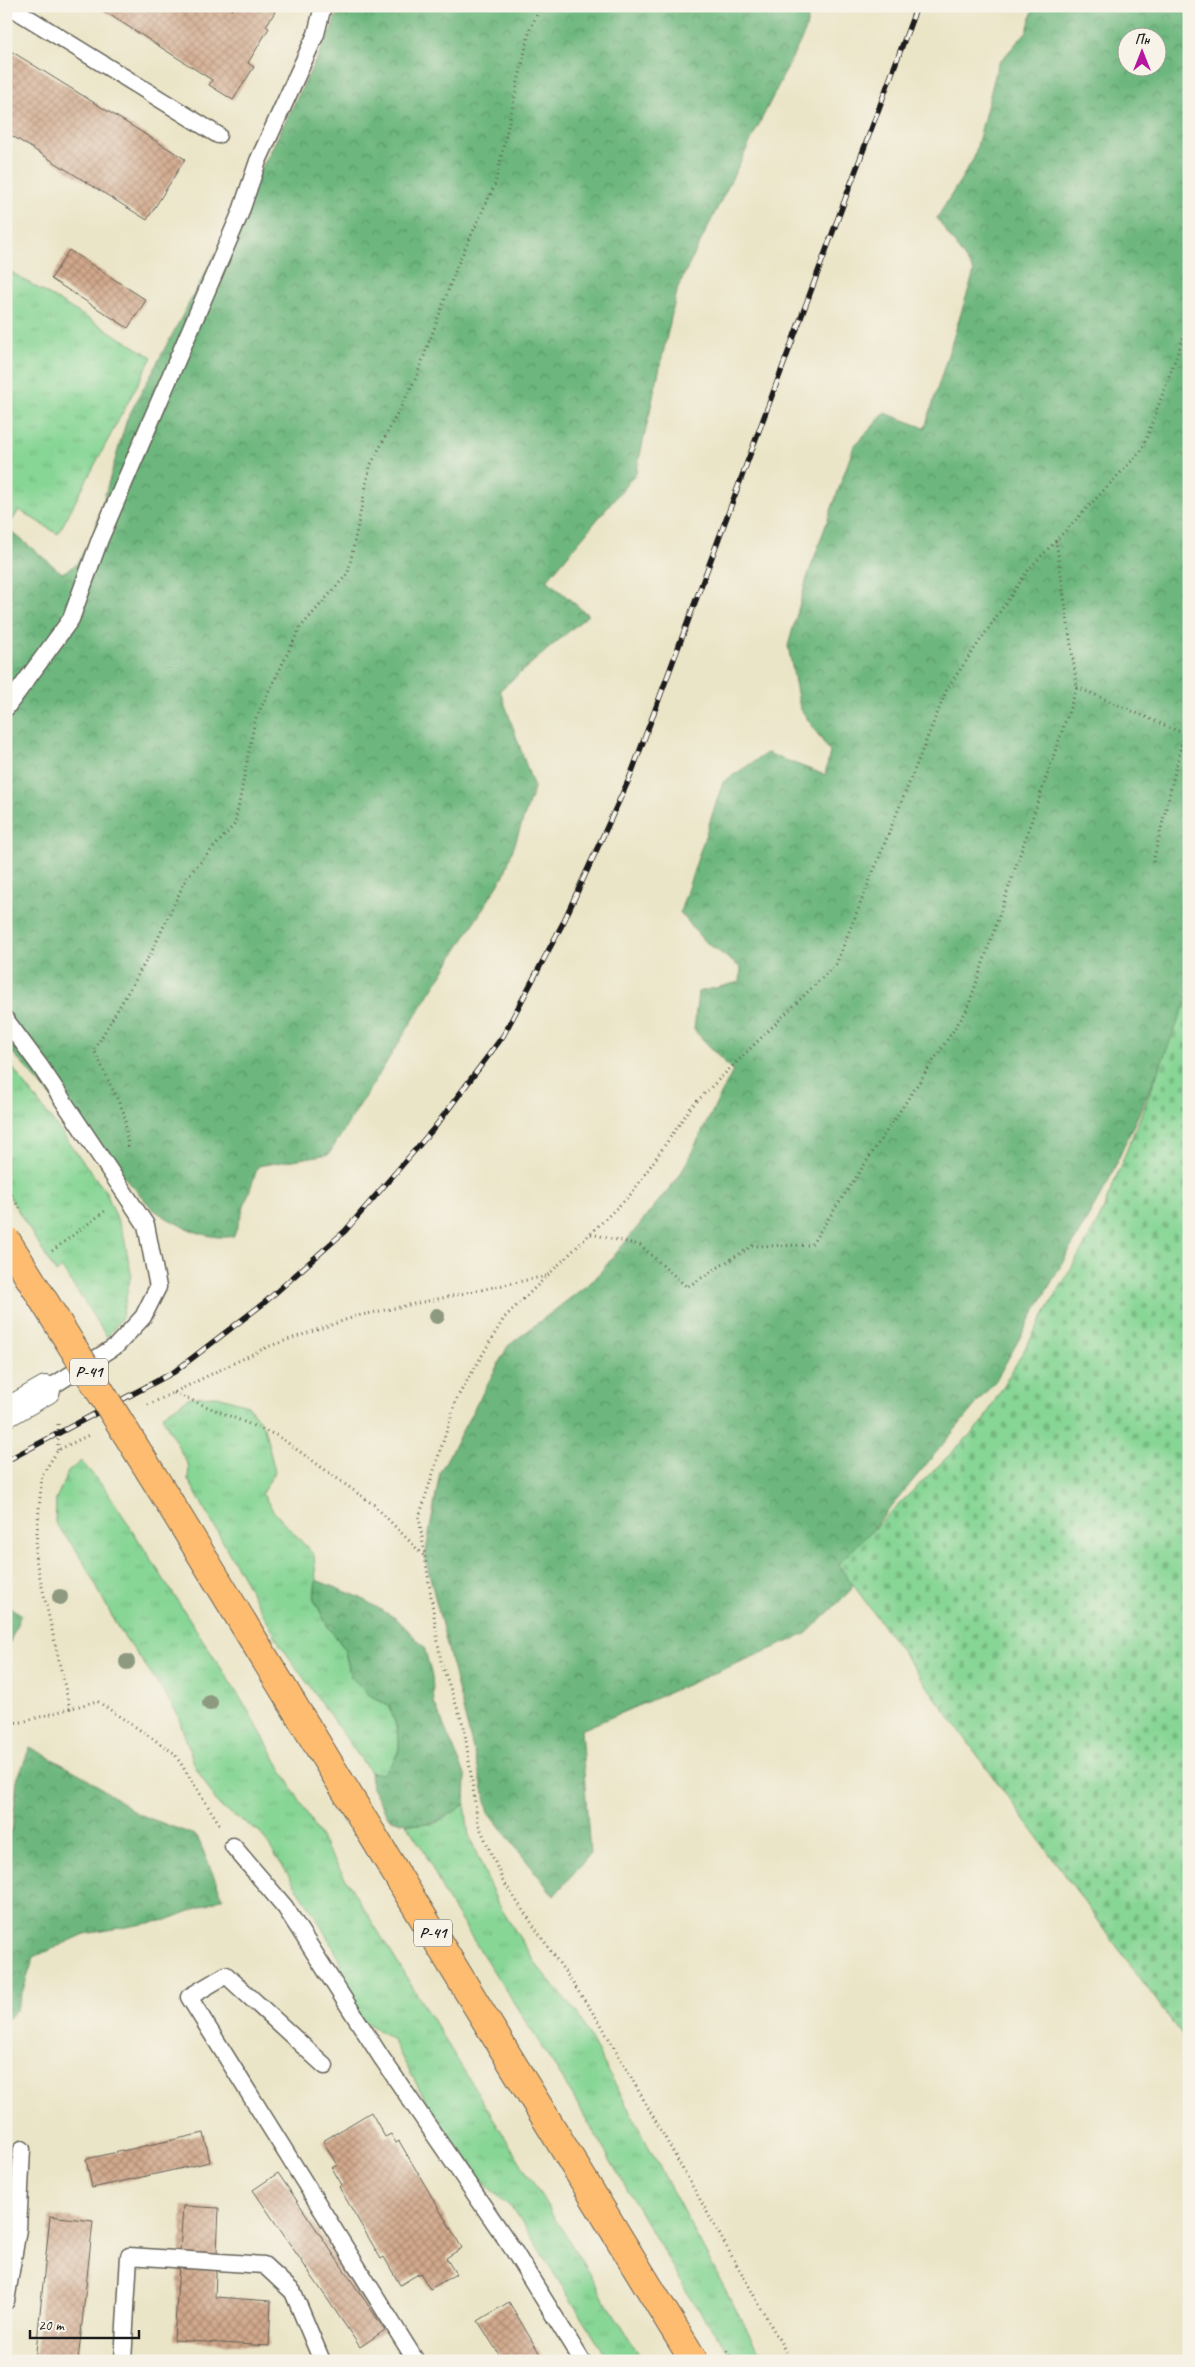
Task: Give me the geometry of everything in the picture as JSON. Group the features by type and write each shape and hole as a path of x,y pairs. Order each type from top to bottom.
{"main road":[{"name":"Р-41","path":"6,1240 171,1505 694,2361"}],"street":[{"path":"6,1413 46,1390"}],"lane":[{"path":"9,6 218,135"},
{"path":"6,708 71,619 100,539 240,214 258,161 316,34 323,6"},
{"path":"6,1020 40,1066 146,1225 158,1287 143,1317 116,1346 46,1390"},
{"path":"233,1846 286,1907 381,2057 514,2251 582,2361"},
{"path":"325,2066 226,1975 189,1997 416,2361"},
{"path":"6,2301 18,2229 22,2149"},
{"path":"123,2361 129,2256 264,2265 293,2292 322,2361"}],"path":[{"path":"128,1151 124,1113 94,1050 152,951 187,877 235,824 255,720 300,628 348,573 370,466 416,378 457,266 495,184 530,30 541,6"},
{"path":"791,2361 602,2026 503,1881 478,1823 464,1727 441,1662 419,1517 457,1398 504,1318 632,1193 691,1107 836,964 947,689 1029,569 1142,450 1189,322"},
{"path":"591,1234 640,1245 687,1287 752,1246 811,1245 967,1010 1077,687 1056,540"},
{"path":"1077,687 1189,736"},
{"path":"1153,862 1184,734"},
{"path":"48,1254 125,1195"},
{"path":"147,1406 267,1347 357,1316 548,1275"},
{"path":"174,1393 278,1436 374,1505 425,1557"},
{"path":"70,1709 35,1556 42,1475 58,1450 93,1433"},
{"path":"6,1723 22,1722 97,1701 174,1753 233,1846"}],"green space":[{"path":"340,6 811,6 805,32 678,287 636,473 547,580 588,615 500,690 534,788 504,875 329,1154 258,1166 234,1236 224,1237 203,1234 181,1226 153,1209 16,1057 6,1043 6,527 62,573 76,565 93,536 127,419 267,158 331,30"},
{"path":"1034,6 1189,6 1189,1002 1107,1184 996,1380 858,1547 851,1590 806,1634 581,1730 590,1854 554,1896 489,1813 425,1557 440,1472 508,1346 595,1279 680,1175 733,1071 694,1030 698,992 740,982 741,968 703,940 680,912 723,782 767,753 825,775 830,752 800,708 788,646 807,578 854,446 885,413 925,428 974,272 937,218 974,158 998,64 1027,31"},
{"path":"6,269 152,357 58,534 19,510 6,530"},
{"path":"1189,994 1189,2045 838,1564 982,1423 1099,1220"},
{"path":"6,1059 106,1192 124,1236 131,1274 122,1317 107,1337 62,1268 56,1273 6,1191"},
{"path":"217,1396 248,1405 264,1427 275,1472 262,1493 274,1512 314,1555 316,1580 314,1599 327,1625 344,1648 351,1677 368,1694 390,1707 399,1743 395,1758 382,1774 370,1772 281,1646 188,1479 189,1467 162,1416 190,1397"},
{"path":"81,1461 107,1491 246,1707 326,1847 643,2361 609,2361 515,2211 488,2187 434,2115 391,2038 360,2019 344,1991 339,1958 313,1912 260,1832 219,1806 195,1766 177,1713 118,1628 80,1555 55,1523 56,1499 68,1472"},
{"path":"316,1580 359,1597 397,1619 424,1647 432,1676 434,1703 466,1777 465,1804 446,1817 438,1821 421,1824 411,1824 389,1818 372,1788 370,1772 382,1774 390,1766 398,1751 399,1743 396,1727 390,1707 368,1694 351,1677 344,1648 327,1625 314,1599"},
{"path":"6,1605 21,1614 6,1652"},
{"path":"30,1747 87,1778 138,1814 197,1836 223,1898 167,1920 85,1934 34,1957 16,2011 6,2020 6,1835 12,1831 17,1780"},
{"path":"465,1804 469,1836 497,1902 538,1967 577,2013 755,2345 766,2361 735,2361 690,2297 564,2081 447,1899 424,1851 406,1824 434,1824"}],"building":[{"path":"96,6 228,6 233,10 235,6 266,6 275,12 266,26 269,28 248,63 254,67 233,100 209,85 212,80"},
{"path":"6,48 185,159 147,220 6,132"},
{"path":"69,250 146,300 128,328 51,279"},
{"path":"371,2112 385,2137 391,2134 396,2143 399,2141 462,2248 446,2258 456,2274 430,2289 420,2273 400,2285 384,2257 381,2259 339,2187 342,2185 332,2168 337,2165 323,2141"},
{"path":"204,2133 210,2162 92,2188 86,2159"},
{"path":"278,2173 385,2330 360,2347 253,2190"},
{"path":"183,2206 219,2208 215,2297 271,2301 269,2346 174,2340"},
{"path":"50,2216 93,2221 78,2361 35,2361"},
{"path":"509,2302 544,2361 503,2361 478,2321"}],"railway":[{"path":"6,1461 174,1372 264,1303 345,1231 435,1127 503,1036 563,923 630,777 917,6"}]}
